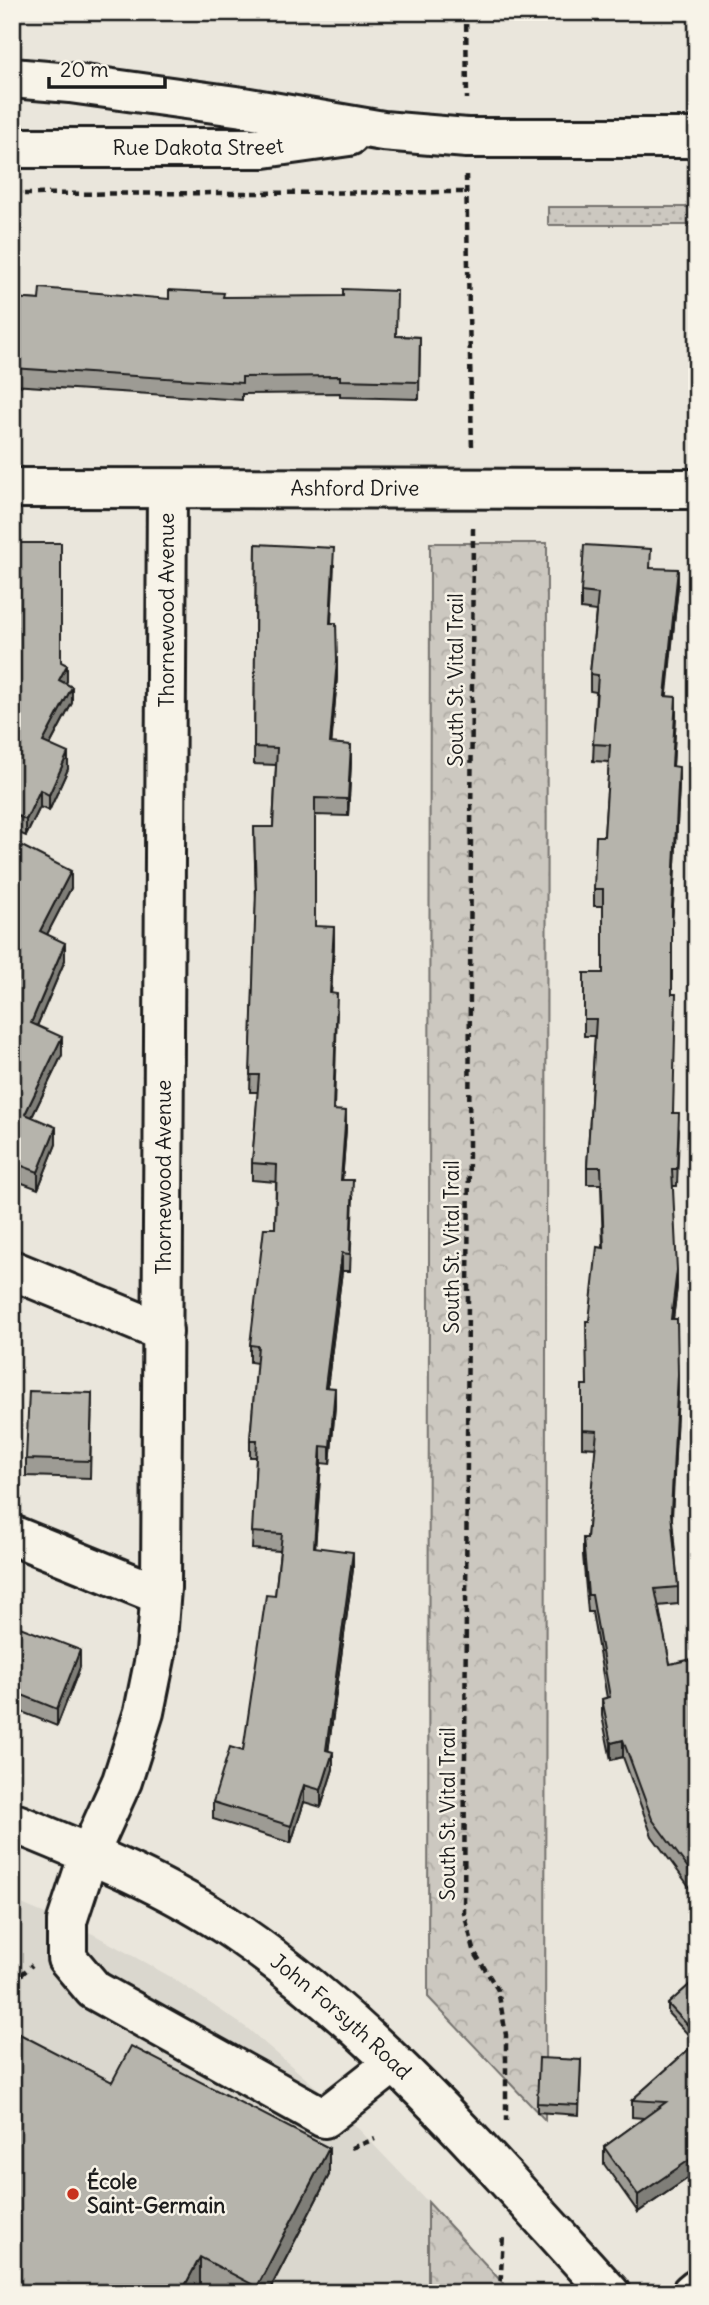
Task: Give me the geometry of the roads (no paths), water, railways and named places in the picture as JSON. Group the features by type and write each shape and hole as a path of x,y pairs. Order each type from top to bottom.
{"street":[{"name":"Rue Dakota Street","path":"12,78 217,104 383,131 467,138 697,138"},
{"name":"Rue Dakota Street","path":"12,148 264,148 383,131"},
{"name":"Ashford Drive","path":"12,488 697,489"},
{"name":"Thornewood Avenue","path":"167,489 160,1595 156,1653 144,1712 116,1796 89,1854 67,1920 67,1958 94,1990 324,2118 394,2063"},
{"path":"12,1270 163,1332"},
{"path":"12,1535 160,1595"},
{"name":"John Forsyth Road","path":"12,1822 89,1854 235,1931 283,1966 394,2063 610,2293"},
{"path":"691,2293 697,2288"}],"place":[{"name":"École Saint-Germain","path":"73,2194"}]}
